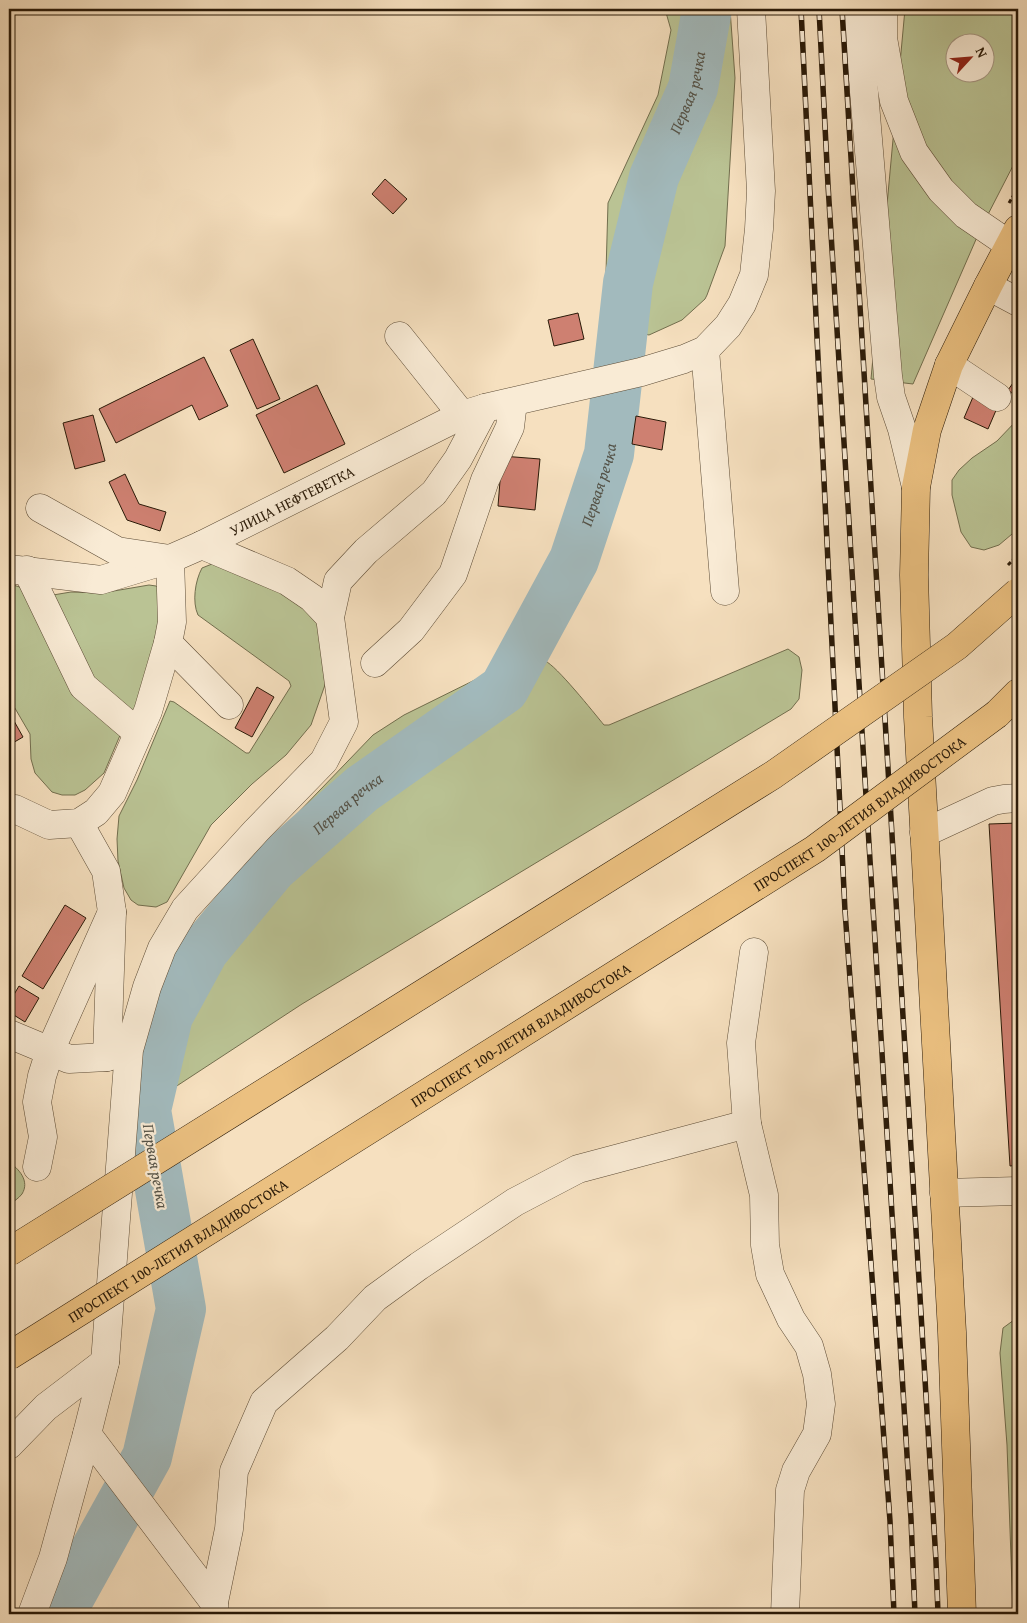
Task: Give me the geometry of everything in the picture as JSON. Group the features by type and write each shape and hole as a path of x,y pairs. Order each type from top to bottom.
{"main road":[{"path":"962,1614 952,1332 915,639 916,487 927,430 949,365 1014,237"},
{"path":"9,1252 773,775 957,646 1018,592"},
{"name":"ПРОСПЕКТ 100-ЛЕТИЯ ВЛАДИВОСТОКА","path":"9,1356 815,849 997,714 1018,693"}],"street":[{"path":"725,591 705,350 728,326 742,304 754,275 761,192 751,9"},
{"path":"857,9 888,376 891,397 902,429 916,487"},
{"path":"883,9 883,38 894,101 914,152 940,190 966,215 1014,237"},
{"path":"988,286 1018,302"},
{"path":"118,1053 147,988 162,948 186,909 256,831 324,761 344,722 330,617 338,581 366,551 434,493 458,460 474,412 399,336"},
{"name":"УЛИЦА НЕФТЕВЕТКА","path":"18,570 101,580 170,559 474,412 641,372 684,359 705,350"},
{"path":"949,365 997,396"},
{"path":"375,663 411,630 453,574 484,480 510,427 513,402"},
{"path":"11,806 49,824 80,822 96,812 112,793 148,711 172,622 170,559 117,551 40,508"},
{"path":"202,545 287,581 312,598 330,617"},
{"path":"18,570 82,686 138,733"},
{"path":"168,642 229,705"},
{"path":"924,833 993,801 1018,798"},
{"path":"32,1614 53,1558 105,1362 118,1053 112,912 106,871 80,822"},
{"path":"37,1167 43,1137 37,1102 42,1076 50,1051 112,912"},
{"path":"754,952 741,1043 747,1124 764,1194 765,1245 770,1274 791,1319 808,1346 817,1374 821,1404 817,1434 796,1471 790,1490 784,1614"},
{"path":"9,1034 70,1059 118,1053"},
{"path":"215,1608 229,1529 234,1471 264,1402 336,1338 376,1298 419,1266 515,1202 578,1169 747,1124"},
{"path":"944,1193 1018,1190"},
{"path":"9,1445 46,1407 105,1362"},
{"path":"87,1434 215,1608"}],"green space":[{"path":"665,9 730,9 735,78 725,246 705,299 682,320 649,335 614,327 605,307 608,203 658,95 671,30"},
{"path":"905,9 1018,9 1018,156 981,228 913,384 871,379"},
{"path":"1018,419 1018,529 999,545 984,550 971,547 961,532 952,495 952,480 959,470 972,458 997,441"},
{"path":"212,564 281,588 322,623 327,679 311,725 286,755 252,784 211,825 167,902 156,907 138,905 131,900 124,888 118,861 119,816 137,780 170,701 246,753 249,753 291,686 289,681 198,615 195,604 195,592 198,579 202,568"},
{"path":"9,584 20,587 121,733 104,773 85,790 75,795 62,795 52,792 35,773 31,759 30,734 9,698"},
{"path":"149,585 156,586 159,589 162,622 136,717 90,683 53,595 71,592 102,593"},
{"path":"788,649 799,657 802,670 799,699 791,709 302,1004 166,1093 157,1094 149,1090 144,1072 146,1046 166,980 185,933 213,907 268,844 373,735 404,715 495,670 519,661 532,659 545,661 550,664 604,725 609,725"},
{"path":"9,1162 20,1172 25,1184 22,1194 9,1205"},
{"path":"1018,1317 1018,1614 1013,1614 1007,1445 1000,1353 1003,1328"}],"building":[{"path":"385,179 407,199 393,214 372,194"},
{"path":"578,313 584,339 554,346 548,320"},
{"path":"253,339 280,399 257,409 230,350"},
{"path":"204,357 228,406 199,420 192,405 116,443 99,409"},
{"path":"1018,376 1018,398 1008,390"},
{"path":"317,385 345,444 284,473 256,415"},
{"path":"973,397 997,408 988,429 964,418"},
{"path":"93,415 105,461 75,469 63,423"},
{"path":"636,416 666,422 662,450 632,444"},
{"path":"502,456 540,459 535,510 498,506"},
{"path":"125,474 139,504 166,512 160,531 127,520 109,482"},
{"path":"257,687 274,697 252,737 235,728"},
{"path":"9,712 23,737 11,744 9,739"},
{"path":"1018,823 1018,1165 1010,1166 989,824"},
{"path":"65,905 86,918 43,989 22,976"},
{"path":"19,986 39,998 25,1022 9,1012 9,1003"}],"waterway":[{"name":"Первая речка","path":"60,1614 147,1457 181,1309 146,1110 168,1016 204,950 272,868 362,789 504,689 574,560 609,454 628,283 654,177 693,88 707,9"}],"railway":[{"path":"801,9 845,911 890,1521 894,1614"},
{"path":"819,9 828,185 911,1519 915,1614"},
{"path":"842,9 938,1614"}]}
